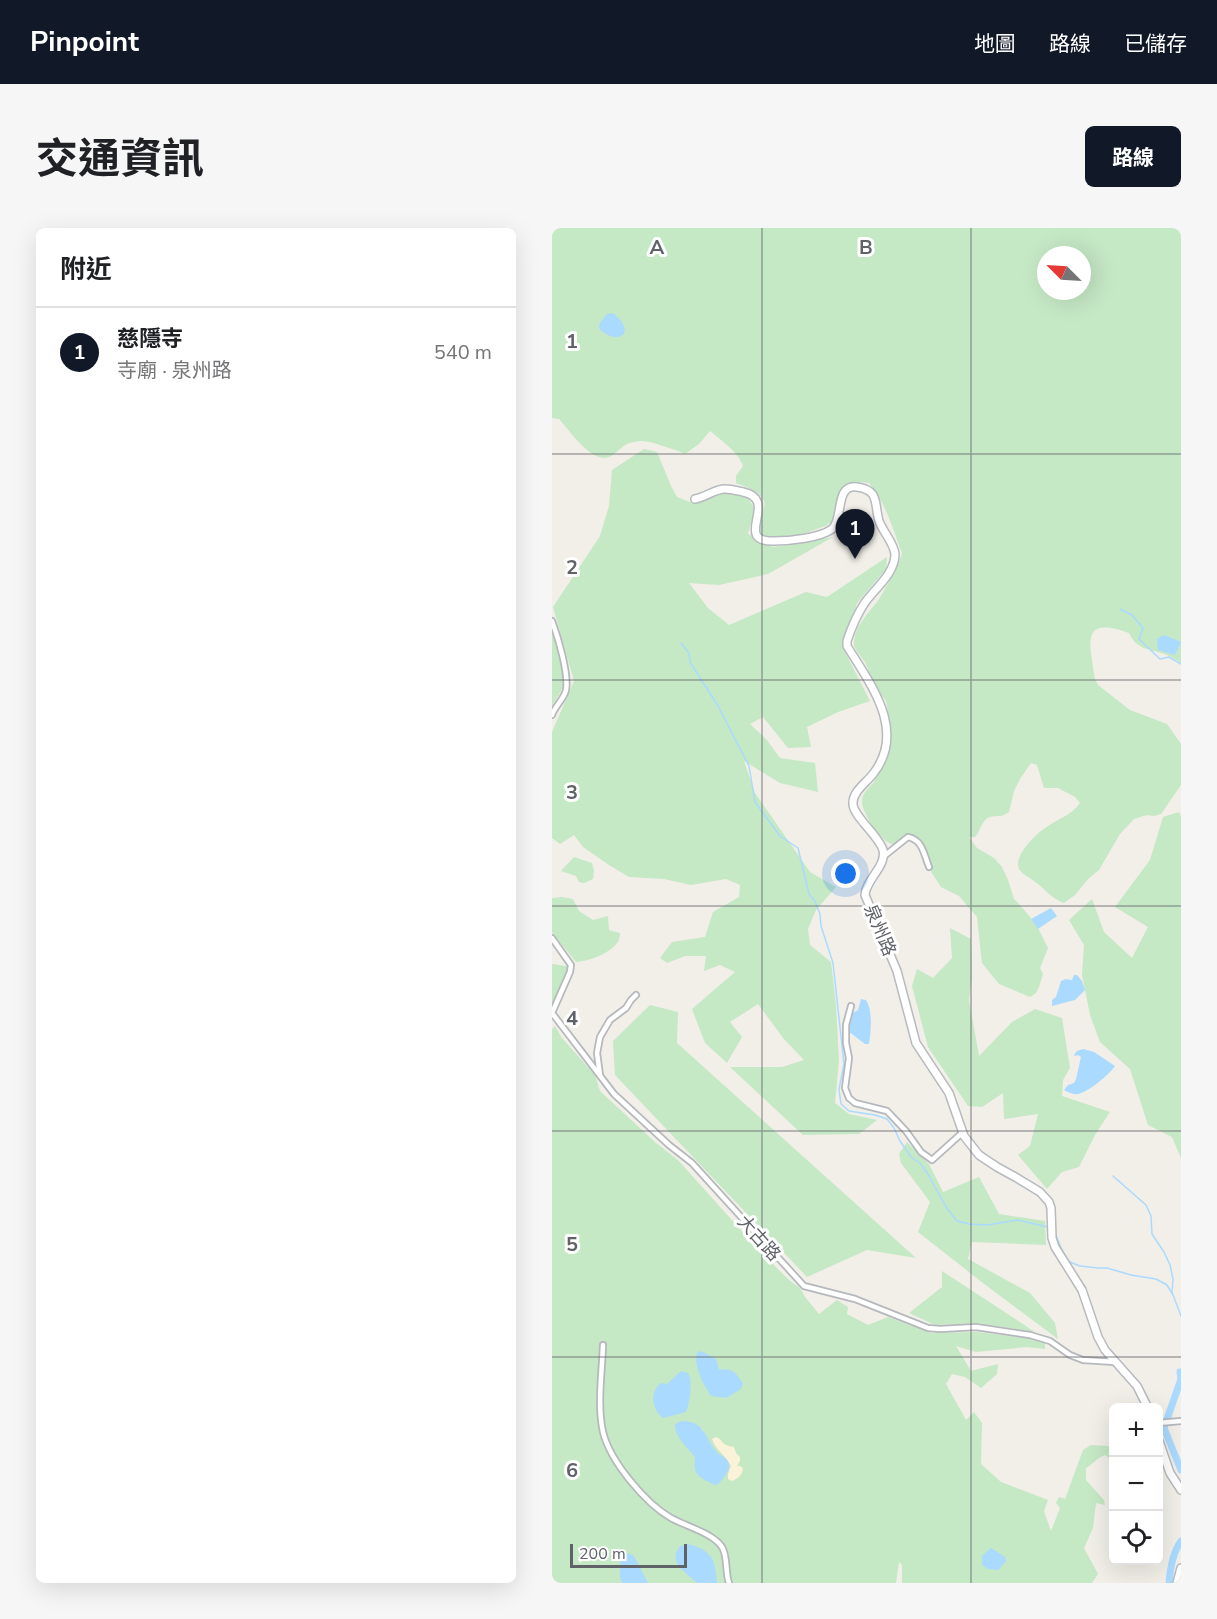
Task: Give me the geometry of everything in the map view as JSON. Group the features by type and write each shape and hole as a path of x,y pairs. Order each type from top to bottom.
{"street":[{"path":"695,499 718,489 727,488 751,494 759,503 760,512 755,526 757,536 761,539 776,541 816,536 833,528 838,521 839,505 843,496 852,487 868,489 874,495 881,526 895,553 894,562 863,605 847,641 878,699 887,725 885,753 876,770 856,793 853,801 854,809 882,846 883,857"},
{"path":"552,621 567,680 566,692 555,706 552,715"},
{"path":"883,857 908,837 915,838 920,842 928,867"},
{"name":"泉州路","path":"883,857 865,889 865,895 897,971 916,1043 949,1093 962,1133 970,1146 979,1155 1033,1188 1049,1202 1055,1248 1082,1290 1098,1337 1105,1350 1137,1386 1146,1403"},
{"name":"大古路","path":"552,938 571,965 552,1013 614,1094 692,1163 804,1286 855,1299 928,1328 976,1327 1030,1335 1050,1341 1070,1355 1083,1360 1115,1362"},
{"path":"600,1075 597,1053 600,1037 610,1020 626,1008 636,995"},
{"path":"851,1006 846,1025 849,1059 845,1088 849,1098 855,1103 887,1111 906,1131 921,1152 932,1160 962,1133"},
{"path":"603,1345 600,1400 603,1432 608,1446 624,1473 651,1504 662,1513 717,1541 724,1550 729,1583"},
{"path":"1164,1423 1181,1421"},
{"path":"1163,1453 1170,1473 1181,1490"},
{"path":"1177,1583 1181,1568"}],"green space":[{"path":"552,228 1181,228 1181,663 1167,655 1145,649 1132,639 1129,633 1113,628 1095,630 1090,644 1098,685 1130,710 1167,724 1181,744 1181,785 1161,814 1134,819 1120,834 1099,870 1064,903 1022,872 1018,864 1022,852 1031,840 1080,803 1075,797 1058,788 1044,788 1037,765 1031,763 1020,779 1014,791 1009,812 1002,816 987,818 975,837 969,837 977,848 994,858 1002,867 1014,899 1036,924 1048,948 1040,968 1043,974 1036,993 1030,997 999,984 982,963 977,917 959,896 941,887 930,870 924,846 914,837 895,844 888,842 873,826 863,806 863,796 874,782 884,756 888,735 888,715 885,700 875,687 854,642 860,624 879,599 902,554 885,508 869,483 861,482 848,487 833,522 830,524 827,523 828,525 797,536 768,537 767,539 756,532 764,508 763,498 755,491 736,483 736,476 743,466 741,461 710,431 699,444 685,454 641,441 627,444 604,458 591,453 559,419 552,418"},
{"path":"644,449 657,452 677,497 690,502 723,492 748,498 755,509 748,534 773,547 833,537 768,574 719,585 689,583 708,608 729,625 806,592 827,597 887,557 886,569 857,603 844,650 870,701 838,712 807,727 811,747 788,748 763,717 750,724 766,739 780,758 815,763 818,792 780,783 744,761 755,793 810,872 836,887 816,910 808,929 810,945 831,962 839,1060 835,1103 849,1114 877,1120 859,1134 803,1135 730,1067 782,1067 804,1060 784,1039 758,1004 730,1022 742,1037 727,1063 705,1043 692,1009 735,972 720,965 704,971 706,956 685,956 667,963 660,958 672,942 705,937 713,912 739,897 740,885 726,879 691,885 664,879 629,877 583,847 574,835 560,844 552,838 552,732 574,681 553,607 600,536 609,506 612,470"},
{"path":"552,617 556,625 564,683 552,706"},
{"path":"1179,812 1181,817 1181,1158 1172,1137 1148,1125 1130,1069 1100,1042 1090,1015 1082,975 1084,945 1069,920 1092,899 1104,932 1132,958 1148,927 1115,907 1150,860 1163,817"},
{"path":"574,857 592,863 593,879 584,883 579,882 576,876 561,871"},
{"path":"552,898 573,899 579,911 593,920 608,916 609,930 620,933 613,947 598,956 576,962 552,932"},
{"path":"950,928 971,939 972,977 969,1000 979,1056 1012,1022 1035,1009 1062,1018 1070,1068 1063,1080 1062,1096 1110,1112 1079,1167 1062,1172 1047,1189 1018,1155 1030,1146 1038,1114 1004,1119 1003,1093 982,1107 968,1106 928,1047 912,986 917,969 933,978 952,958"},
{"path":"552,965 569,965 569,972 552,1011"},
{"path":"650,1005 678,1012 677,1043 916,1258 867,1250 807,1277 615,1075 613,1041"},
{"path":"555,1026 562,1038 595,1075 600,1091 678,1160 757,1248 800,1288 819,1314 837,1300 848,1307 847,1314 868,1325 888,1317 931,1333 978,1332 1026,1338 1045,1343 1045,1349 1027,1347 976,1352 956,1346 971,1371 998,1364 997,1374 981,1388 965,1377 952,1374 946,1384 966,1420 974,1412 982,1423 981,1464 1001,1482 1048,1500 1044,1511 1051,1531 1060,1508 1056,1503 1059,1497 1065,1499 1083,1450 1091,1445 1109,1446 1109,1458 1105,1455 1086,1468 1086,1480 1104,1500 1105,1505 1096,1503 1093,1528 1084,1548 1098,1574 1092,1583 902,1583 902,1565 899,1562 896,1583 552,1583 552,1029"},
{"path":"907,1142 929,1164 943,1192 979,1177 999,1214 1045,1221 1046,1245 972,1242 968,1259 1030,1293 1055,1323 1058,1339 918,1232 930,1202 901,1163 899,1154"},
{"path":"942,1271 1035,1332 977,1323 935,1325 909,1313 942,1287"}],"sand":[{"path":"716,1437 726,1445 734,1447 740,1457 737,1466 743,1468 742,1473 732,1481 728,1479 731,1466 712,1439"}],"water":[{"path":"613,313 624,327 622,336 611,336 599,328 607,314"},
{"path":"1164,635 1181,642 1175,655 1158,650 1157,639"},
{"path":"1051,908 1057,916 1038,929 1031,919"},
{"path":"1074,975 1082,981 1085,990 1075,1000 1052,1006 1052,1000 1056,997 1061,981 1072,980"},
{"path":"861,999 866,1000 871,1015 869,1044 865,1044 848,1031 853,1013 858,1010"},
{"path":"1083,1049 1094,1052 1115,1066 1093,1087 1082,1093 1072,1094 1064,1090 1076,1079 1081,1057 1074,1055"},
{"path":"701,1351 716,1359 719,1370 728,1369 736,1374 743,1383 741,1389 726,1398 711,1396 698,1369 696,1358 697,1353"},
{"path":"681,1371 688,1373 690,1377 690,1397 686,1412 663,1418 656,1410 653,1396 661,1383 667,1384"},
{"path":"682,1421 695,1424 703,1430 716,1451 728,1462 727,1473 717,1485 705,1480 696,1472 695,1457 677,1434 675,1424"},
{"path":"687,1544 709,1555 714,1563 717,1583 697,1583 680,1567 676,1557 677,1552 680,1546"},
{"path":"991,1548 1005,1557 1006,1561 998,1570 988,1569 982,1565 982,1556"},
{"path":"628,1553 634,1556 648,1583 622,1583 621,1558 622,1554"}],"waterway":[{"path":"1120,609 1132,615 1143,628 1139,639 1160,659 1169,657 1181,664"},
{"path":"681,643 689,653 690,662 718,706 749,766 755,802 780,836 798,848 809,894 815,901 820,914 821,926 833,963 844,1064 839,1089 841,1104 849,1111 887,1119 911,1157 920,1163 928,1174 946,1207 957,1221 987,1225 1018,1220 1048,1227"},
{"path":"1113,1176 1146,1205 1151,1216 1152,1234 1170,1265 1173,1279 1172,1293"},
{"path":"1055,1233 1068,1260"},
{"path":"1070,1262 1080,1266 1107,1268 1156,1279 1167,1285 1181,1316"},
{"path":"1180,1372 1181,1379 1164,1428 1181,1470"},
{"path":"1169,1583 1174,1556 1181,1541"}],"place":[{"name":"慈隱寺","path":"855,559"}]}
